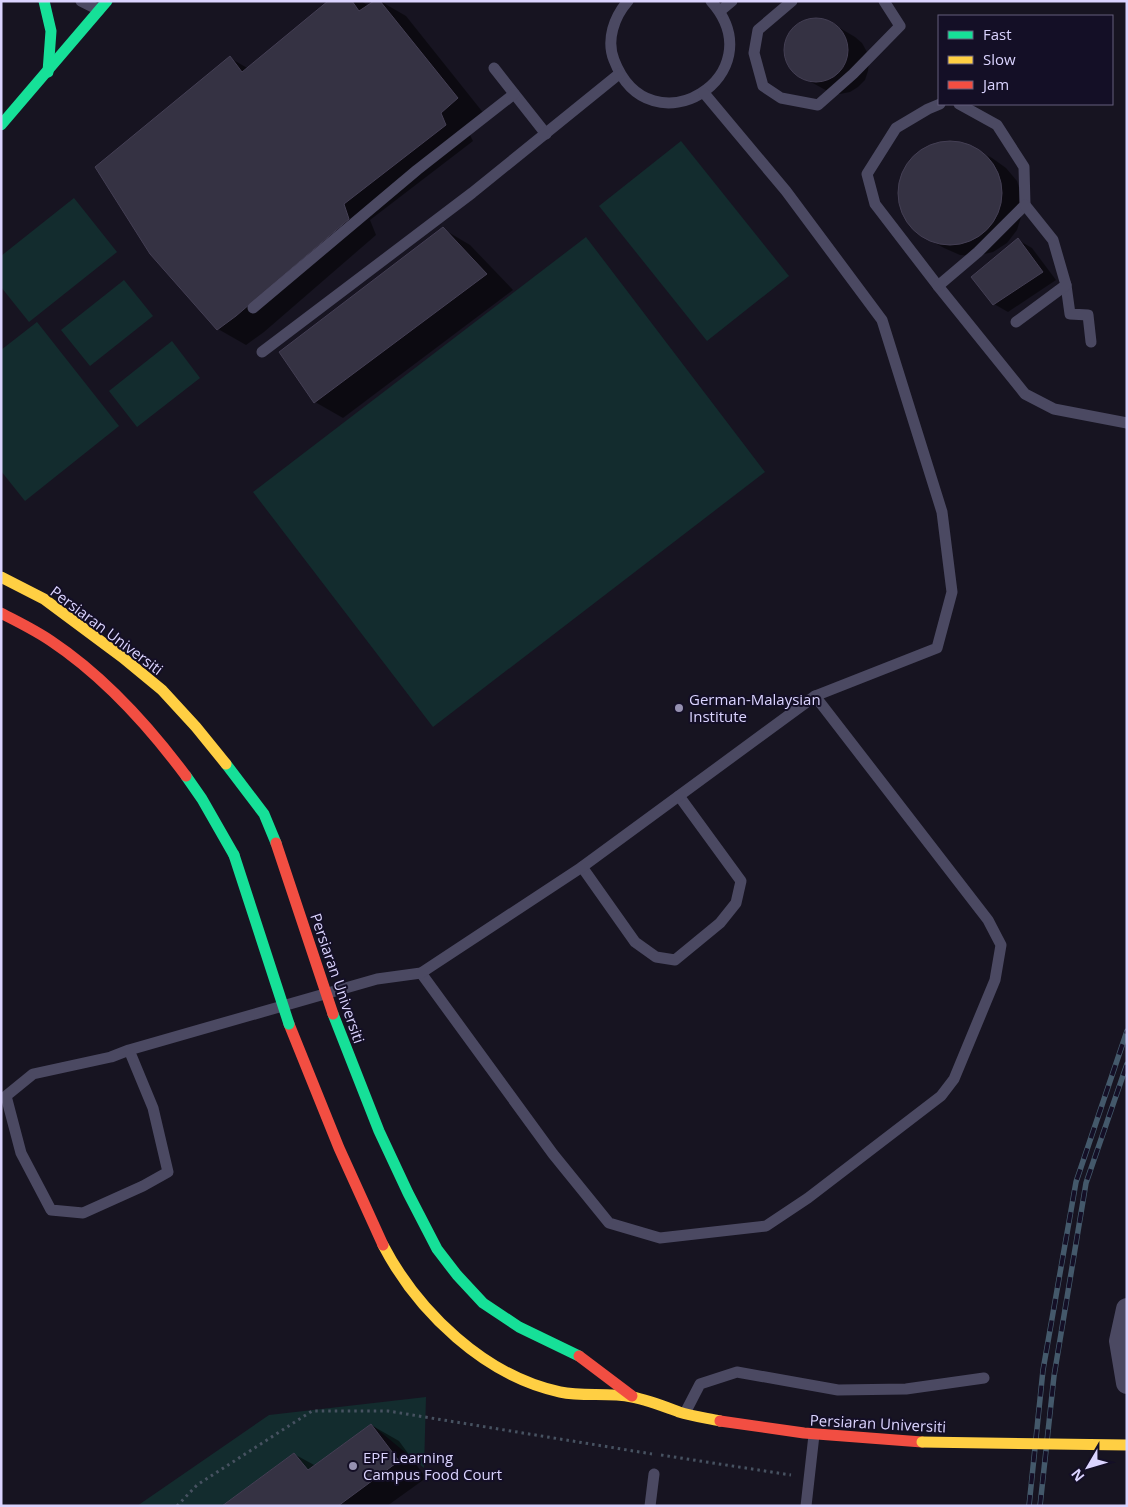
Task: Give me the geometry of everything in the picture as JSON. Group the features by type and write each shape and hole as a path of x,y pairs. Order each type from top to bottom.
{"street":[{"path":"44,1 51,31 48,72"},
{"path":"1,125 104,6"},
{"name":"Persiaran Universiti","path":"1,577 44,599 162,690 196,727 264,814 276,844 333,1014 379,1131 433,1241 447,1262 483,1303 519,1327 545,1341 576,1354 632,1396"},
{"name":"Persiaran Universiti","path":"1,613 65,650 101,680 165,748 202,800 234,855 289,1024 369,1216 398,1270 424,1306 460,1340 494,1365 525,1380 559,1392 632,1396 685,1413 786,1432 922,1442 1127,1445"},
{"path":"1127,1309 1120,1341 1127,1383"}],"lane":[{"path":"82,1 104,6"},
{"path":"628,1 619,11 611,31 611,53 619,74 631,89 648,99 667,103 686,101 704,93 718,80 726,64 730,46 728,27 720,11 712,1"},
{"path":"720,11 732,1"},
{"path":"792,1 758,30 754,53 763,86 781,98 818,105 853,74 900,26 884,1"},
{"path":"494,68 546,134"},
{"path":"262,352 464,199 619,74"},
{"path":"129,1050 153,1108 168,1172 143,1186 83,1212 51,1210 21,1153 6,1096 33,1074 111,1057 129,1050 377,979 422,973 582,867 815,696 937,648 952,592 942,512 882,320 795,202 704,93"},
{"path":"254,308 417,170 514,94"},
{"path":"938,105 896,128 867,174 875,204 1025,394 1054,409 1127,423"},
{"path":"962,105 997,125 1024,167 1025,205 1053,240 1066,285 1070,314 1088,315 1091,342"},
{"path":"938,286 978,252 1025,205"},
{"path":"1016,322 1066,285"},
{"path":"422,973 552,1154 609,1223 660,1238 766,1226 808,1198 941,1096 954,1079 996,980 1001,945 988,920 815,696"},
{"path":"582,867 635,942 656,957 675,960 720,922 736,903 741,881 679,796"},
{"path":"685,1413 700,1384 737,1372 838,1390 906,1389 984,1378"},
{"path":"806,1506 814,1435"},
{"path":"650,1506 654,1474"}],"path":[{"path":"177,1506 196,1484 312,1411 388,1411 617,1449 809,1477"}],"green space":[{"path":"681,141 789,276 707,341 599,206"},
{"path":"74,198 117,252 29,322 1,287 1,256"},
{"path":"586,237 765,472 433,727 253,492"},
{"path":"124,280 153,316 90,366 61,330"},
{"path":"37,322 119,426 25,501 1,471 1,350"},
{"path":"172,341 200,378 137,427 109,391"},
{"path":"426,1397 424,1468 371,1424 308,1470 294,1453 222,1506 137,1506 269,1415"}],"building":[{"path":"328,1 352,1 359,11 374,1 380,1 458,98 441,113 446,125 344,204 349,219 236,316 217,330 150,254 95,167 230,56 242,72"},
{"path":"816,18 834,23 839,27 843,32 848,50 843,68 839,73 834,77 816,82 798,77 793,73 789,68 784,50 789,32 793,27 798,23"},
{"path":"950,141 970,145 987,156 998,173 1002,193 998,213 987,230 970,241 950,245 930,241 913,230 902,213 898,193 902,173 913,156 930,145"},
{"path":"443,227 487,274 314,403 279,352"},
{"path":"1018,238 1043,272 993,305 971,277"},
{"name":"EPF Learning Campus Food Court","path":"371,1424 399,1461 338,1506 222,1506 294,1453 308,1470"}],"railway":[{"path":"1029,1506 1043,1370 1076,1182 1127,1031"},
{"path":"1040,1506 1054,1376 1086,1183 1127,1064"}],"traffic: fast":[{"path":"44,1 51,31 48,72"},
{"path":"1,125 107,1"},
{"path":"226,764 264,814 276,843"},
{"path":"186,776 202,799 234,855"},
{"path":"234,855 289,1024"},
{"path":"333,1014 379,1131 437,1249 457,1275 483,1303 519,1327 579,1356"}],"traffic: slow":[{"path":"1,577 44,599 122,657 162,690 196,727 226,764"},
{"path":"383,1245 415,1294 435,1317 456,1338 506,1372 532,1384 560,1392 632,1397 684,1413 720,1421"},
{"path":"922,1442 1127,1445"}],"traffic: jam":[{"path":"1,613 45,637 90,670 141,720 186,776"},
{"path":"276,843 333,1014"},
{"path":"289,1024 339,1148 383,1245"},
{"path":"579,1356 632,1396"},
{"path":"720,1421 804,1433 922,1442"}],"place":[{"name":"German-Malaysian Institute","path":"679,708"},
{"name":"EPF Learning Campus Food Court","path":"353,1466"}]}
